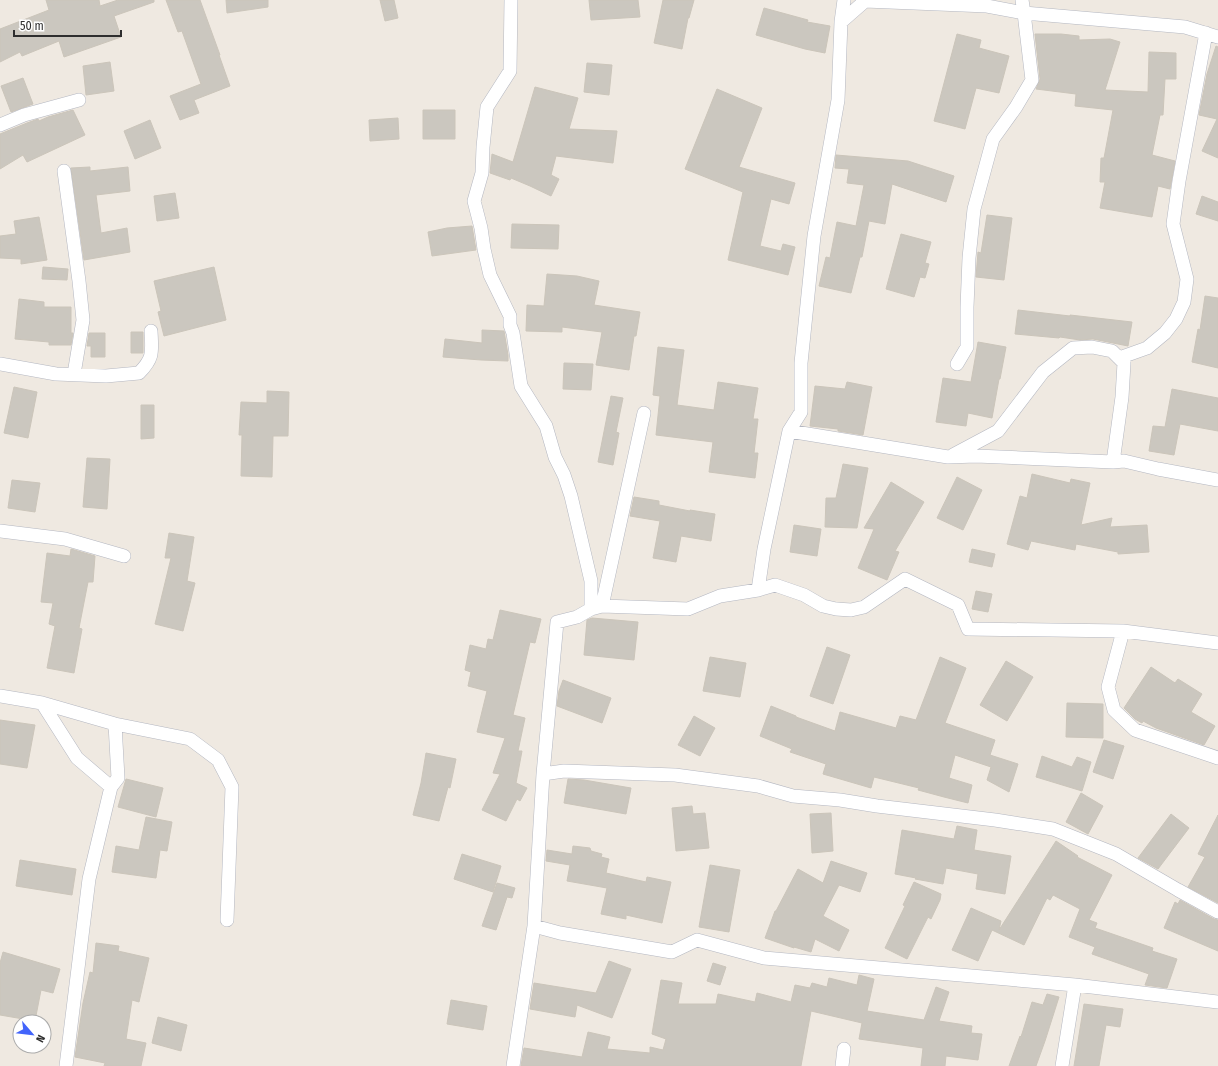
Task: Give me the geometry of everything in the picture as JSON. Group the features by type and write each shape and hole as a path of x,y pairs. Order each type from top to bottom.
{"street":[{"path":"511,0 510,71 487,107 482,173 474,201 482,228 484,249 490,274 510,316 510,325 513,333 520,386 546,426 555,457 564,475 571,496 596,608"},
{"path":"758,590 764,549 789,431 801,412 801,363 814,236 838,100 840,22 844,0"},
{"path":"957,364 967,347 969,258 974,209 993,139 1016,107 1032,80 1022,0"},
{"path":"840,22 864,1 987,6 1024,13 1185,27 1212,35 1179,181 1173,224 1187,279 1184,302 1176,320 1165,333 1147,348 1119,358"},
{"path":"0,125 24,115 79,100"},
{"path":"64,171 83,320 74,374"},
{"path":"0,364 56,374 106,376 139,373 146,366 152,352 151,331"},
{"path":"948,457 998,431 1043,372 1073,348 1092,347 1112,351 1124,363 1122,397 1114,462"},
{"path":"596,608 644,414"},
{"path":"789,431 948,457 976,456 1114,462 1124,461 1158,470 1218,480"},
{"path":"0,531 65,539 124,556"},
{"path":"513,1066 534,926 542,774 557,622 577,617 596,608 688,609 720,596 758,590 775,585 804,595 823,606 851,610 864,606 905,579 958,606 968,629 1122,631 1218,643"},
{"path":"1122,631 1108,687 1114,710 1135,730 1218,758"},
{"path":"0,696 42,703 115,724 190,739 218,760 232,787 227,920"},
{"path":"42,703 77,758 111,787"},
{"path":"66,1066 89,879 111,787 118,778 115,724"},
{"path":"542,774 564,771 674,775 758,786 793,796 840,800 1054,828 1116,854 1218,912"},
{"path":"534,926 560,933 672,952 698,940 764,958 1075,985 1218,1002"},
{"path":"1062,1066 1075,985"},
{"path":"842,1066 844,1049"}],"building":[{"path":"46,0 99,0 100,6 118,0 154,0 154,2 114,16 121,37 64,57 59,41 22,56 20,52 0,62 0,29 49,10"},
{"path":"166,0 200,0 230,86 194,100 199,113 180,120 170,96 201,84 182,31 178,32"},
{"path":"226,0 268,0 268,7 227,13"},
{"path":"380,0 394,0 398,18 385,21"},
{"path":"589,0 638,0 640,17 591,20"},
{"path":"663,0 694,0 688,18 682,49 654,43"},
{"path":"764,8 808,20 807,22 830,26 825,53 756,35"},
{"path":"957,34 981,40 979,48 1009,56 999,93 976,88 965,129 934,121"},
{"path":"1035,34 1061,34 1079,36 1079,40 1110,39 1120,42 1105,90 1148,92 1149,52 1176,53 1176,79 1165,79 1163,115 1160,115 1152,155 1175,161 1170,189 1158,186 1152,217 1100,208 1105,182 1100,182 1101,158 1104,158 1113,110 1075,106 1076,94 1036,89 1040,79"},
{"path":"1216,46 1218,47 1218,158 1202,151 1217,119 1199,115 1207,74"},
{"path":"110,62 114,91 86,95 83,66"},
{"path":"587,63 612,65 609,95 584,92"},
{"path":"23,78 33,104 11,112 1,86"},
{"path":"535,87 578,98 569,129 617,131 613,163 556,156 551,175 559,179 551,196 511,178 510,180 490,173 492,154 513,162"},
{"path":"717,89 762,108 739,167 795,183 789,204 771,199 760,246 781,251 783,244 795,247 788,275 728,260 743,192 685,169"},
{"path":"73,110 85,135 27,162 23,155 0,169 0,134 38,119 39,121"},
{"path":"423,110 455,110 455,139 423,139"},
{"path":"398,118 399,139 370,141 369,120"},
{"path":"150,120 161,148 135,159 124,131"},
{"path":"836,155 908,161 954,176 946,202 892,184 885,224 869,221 862,257 860,257 851,293 819,286 826,257 830,258 837,222 856,226 864,185 847,183 849,169 835,168"},
{"path":"90,167 90,171 128,167 130,191 96,195 101,233 127,228 130,252 84,260 71,168"},
{"path":"175,193 179,218 157,221 154,196"},
{"path":"1202,196 1218,202 1218,221 1196,214"},
{"path":"987,215 1012,218 1004,280 976,277 978,252 981,253"},
{"path":"39,217 47,260 21,264 21,259 0,258 0,236 16,234 14,221"},
{"path":"512,224 559,225 558,249 511,248"},
{"path":"472,226 476,250 432,256 428,232 447,228"},
{"path":"901,234 931,242 925,263 929,264 925,278 920,277 914,297 886,289"},
{"path":"43,267 68,269 67,280 42,279"},
{"path":"214,267 226,320 164,336 158,312 161,311 154,281"},
{"path":"547,274 577,276 599,281 594,305 640,312 636,336 634,336 629,370 596,365 602,332 562,327 562,332 526,331 527,305 544,306"},
{"path":"1205,296 1218,298 1218,368 1192,362 1198,329 1200,330"},
{"path":"19,299 44,302 44,307 71,307 71,333 73,333 71,345 49,345 49,342 15,339"},
{"path":"1018,310 1132,322 1128,346 1093,339 1080,340 1015,334"},
{"path":"482,330 504,331 508,361 443,357 445,339 482,343"},
{"path":"131,332 143,332 143,353 131,353"},
{"path":"89,333 105,333 105,357 91,357 91,346 87,346"},
{"path":"978,342 1006,347 992,418 968,413 966,426 936,422 943,378 971,382"},
{"path":"658,347 684,350 677,405 714,410 718,382 758,388 753,419 758,419 754,453 758,453 755,478 709,472 713,442 656,435 660,396 653,395"},
{"path":"564,363 593,364 591,390 563,389"},
{"path":"847,382 872,387 863,435 838,431 838,429 810,426 815,386 845,389"},
{"path":"14,387 37,392 28,438 4,433"},
{"path":"1172,389 1218,398 1218,431 1180,424 1174,455 1149,451 1153,426 1165,427"},
{"path":"267,391 289,392 288,436 273,436 272,477 241,476 242,435 239,435 241,402 267,403"},
{"path":"611,396 623,398 616,432 619,433 613,465 598,462"},
{"path":"141,405 154,405 154,438 141,439"},
{"path":"87,458 110,459 107,509 83,507"},
{"path":"843,464 868,468 857,528 825,527 826,498 836,498"},
{"path":"1032,474 1070,483 1071,479 1090,483 1081,525 1112,518 1110,527 1147,525 1149,552 1118,554 1118,552 1076,544 1075,550 1031,541 1028,550 1007,544 1020,496 1027,498"},
{"path":"957,477 982,490 963,530 937,518"},
{"path":"12,480 40,483 35,512 8,508"},
{"path":"891,482 924,502 895,551 899,552 887,580 858,568 874,529 864,528"},
{"path":"634,497 659,501 659,505 715,514 711,541 681,536 676,562 653,558 660,521 630,516"},
{"path":"794,525 821,529 817,556 790,552"},
{"path":"169,533 194,537 187,581 195,583 183,631 155,624 171,558 165,558"},
{"path":"71,549 95,556 93,582 88,582 79,628 82,629 74,673 47,668 55,626 49,624 53,603 41,602 47,553 70,556"},
{"path":"972,549 995,554 992,567 969,562"},
{"path":"976,591 992,594 988,612 972,609"},
{"path":"500,610 541,619 535,643 530,642 513,715 525,718 518,751 522,751 516,783 527,788 520,801 517,799 506,821 482,810 500,774 493,773 505,738 477,732 487,691 468,686 471,672 465,670 470,645 486,649 488,639 493,640"},
{"path":"592,618 638,622 634,660 584,655 587,620"},
{"path":"827,647 850,655 833,704 810,696"},
{"path":"710,657 746,663 740,697 703,691"},
{"path":"940,657 966,668 945,723 995,740 990,755 1018,764 1009,792 987,780 991,767 955,755 949,778 972,785 968,803 918,790 919,788 874,777 871,788 823,774 826,764 790,752 792,749 760,736 771,706 835,731 840,712 896,728 900,716 916,720"},
{"path":"1006,661 1033,677 1007,721 980,705"},
{"path":"1151,667 1175,683 1178,679 1202,694 1191,712 1215,726 1204,745 1156,728 1143,721 1142,723 1135,719 1124,708"},
{"path":"563,680 611,698 602,723 557,706 559,691"},
{"path":"1067,703 1103,704 1103,738 1066,737"},
{"path":"694,716 715,728 700,756 678,745"},
{"path":"0,720 35,725 27,768 0,764"},
{"path":"1104,740 1124,746 1113,779 1093,772"},
{"path":"426,753 456,759 450,788 448,787 439,821 413,815 421,783"},
{"path":"1042,756 1072,767 1077,757 1091,762 1082,791 1036,777"},
{"path":"126,779 163,788 156,817 118,807"},
{"path":"568,779 584,780 631,788 626,814 564,803"},
{"path":"1081,793 1103,806 1088,834 1066,822"},
{"path":"692,806 693,814 705,813 709,848 676,851 672,808"},
{"path":"831,813 833,851 812,853 810,814"},
{"path":"1171,814 1189,828 1158,869 1138,858"},
{"path":"1218,815 1218,903 1188,887 1205,857 1198,854"},
{"path":"146,817 172,822 167,851 160,850 156,878 112,872 116,846 139,850"},
{"path":"957,826 977,830 974,850 1011,856 1005,894 976,889 978,874 946,868 943,884 895,874 902,830 954,839"},
{"path":"1056,841 1078,856 1077,857 1112,875 1089,920 1097,923 1095,928 1153,948 1152,951 1177,959 1167,988 1145,985 1149,974 1092,954 1095,947 1069,937 1080,909 1053,895 1050,900 1047,898 1024,945 992,930 978,961 952,950 971,908 1001,921 999,930"},
{"path":"573,846 590,848 591,851 602,854 601,857 609,859 606,873 646,882 647,877 671,882 662,923 626,915 626,919 601,914 607,888 567,881 570,865 546,861 547,850 572,854"},
{"path":"462,854 501,866 493,892 454,879"},
{"path":"20,860 76,869 72,895 16,886"},
{"path":"831,861 867,873 860,892 839,885 823,916 849,930 839,951 815,939 811,952 765,938 775,911 798,869 823,883"},
{"path":"710,865 740,870 729,932 699,927"},
{"path":"914,882 941,894 940,900 931,919 928,917 907,959 885,948 905,906 903,905"},
{"path":"497,883 515,888 512,898 507,897 496,930 482,926"},
{"path":"1180,900 1218,920 1218,951 1164,928 1175,902 1178,904"},
{"path":"96,943 119,946 118,951 149,958 139,1002 132,1000 126,1039 146,1043 141,1066 104,1066 105,1063 75,1057 83,1003 90,972 93,973"},
{"path":"3,952 60,969 53,993 41,990 36,1014 12,1014 12,1017 0,1015 0,963"},
{"path":"609,961 631,969 612,1018 577,1005 575,1017 530,1009 534,983 596,993"},
{"path":"713,963 726,967 720,985 707,981"},
{"path":"859,975 874,979 867,1011 924,1020 936,987 949,992 939,1021 972,1026 971,1033 982,1034 978,1060 946,1056 945,1066 921,1066 923,1048 859,1039 862,1023 811,1011 801,1066 521,1066 524,1048 582,1057 588,1032 610,1037 607,1049 650,1053 650,1047 663,1050 666,1039 652,1034 661,980 682,983 678,1004 716,1004 718,994 755,1002 757,993 791,1002 795,985 810,988 812,983 827,987 829,978 857,985"},
{"path":"1047,994 1059,997 1036,1066 1009,1066 1020,1036 1021,1037 1032,1002 1043,1005"},
{"path":"451,1000 487,1006 483,1030 447,1024"},
{"path":"1084,1004 1123,1009 1120,1027 1106,1025 1099,1066 1074,1066"},
{"path":"158,1017 187,1025 181,1051 152,1043"}]}
